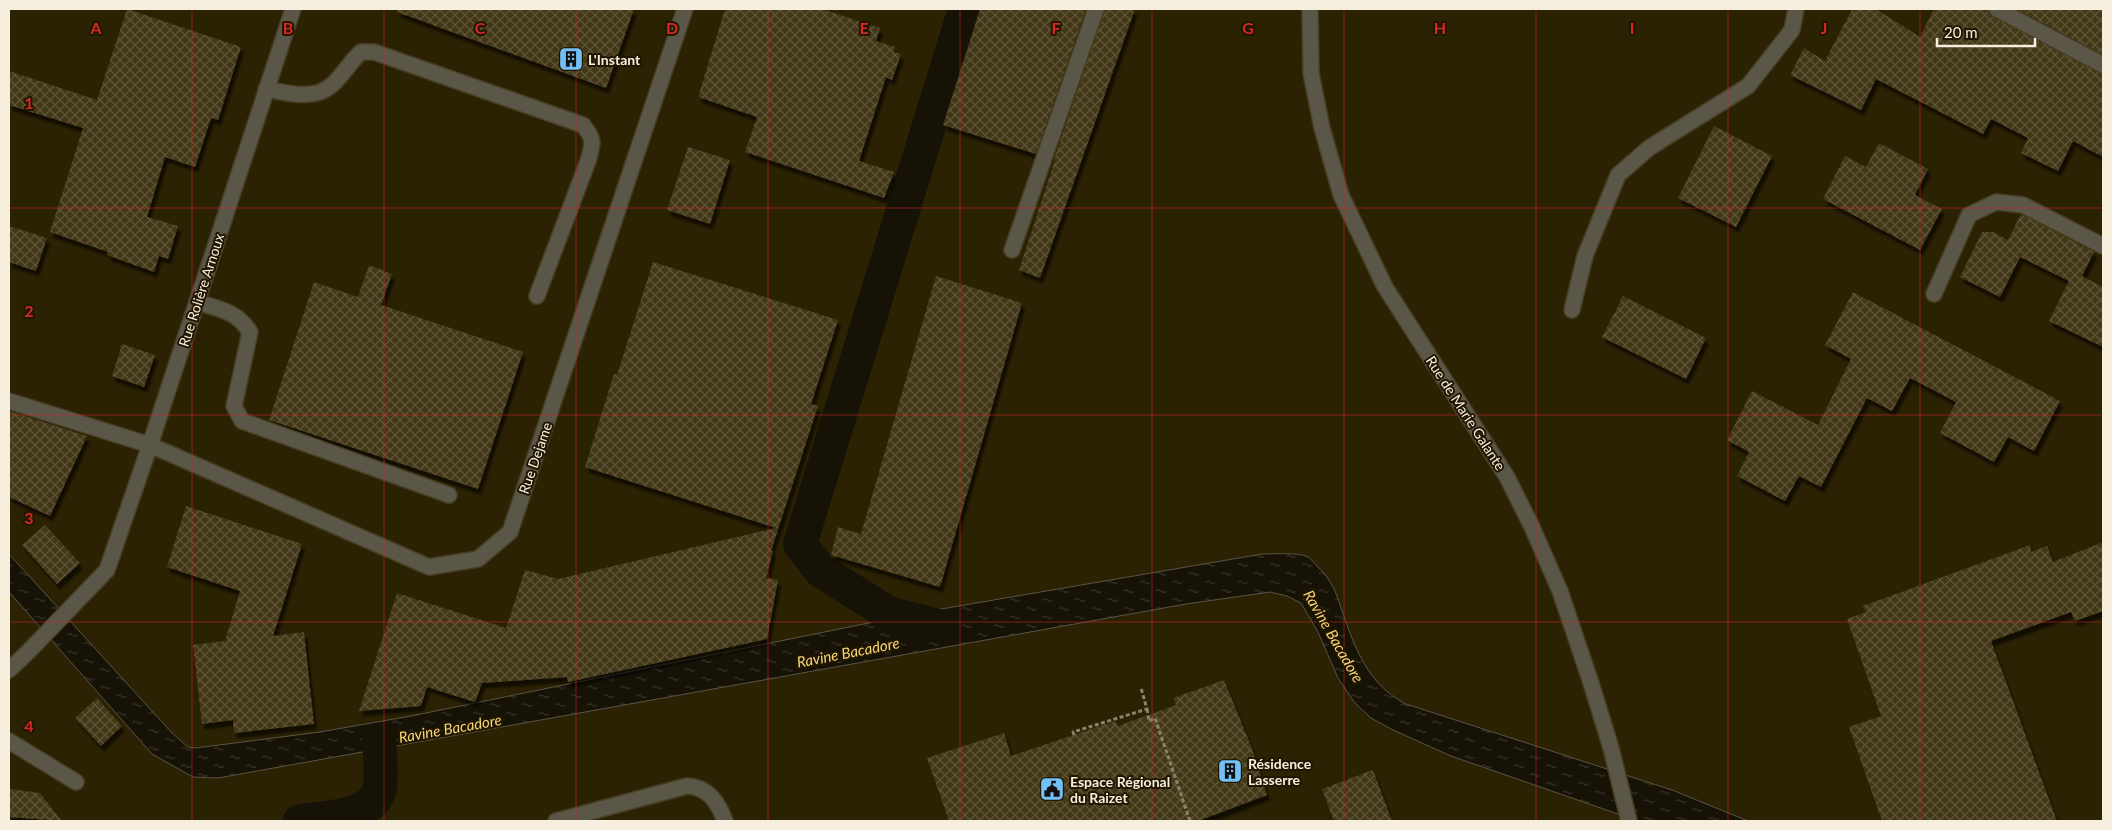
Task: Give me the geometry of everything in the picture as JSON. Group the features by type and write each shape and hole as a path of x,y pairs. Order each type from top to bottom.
{"street":[{"name":"Rue Rolière Arnoux","path":"9,670 107,570 293,9"},
{"name":"Rue Dejame","path":"9,401 150,445 428,567 478,559 510,532 685,9"},
{"path":"1012,250 1096,9"},
{"name":"Rue de Marie Galante","path":"1310,9 1311,73 1322,128 1341,195 1384,287 1507,477 1532,527 1560,591 1611,748 1629,821"},
{"path":"1572,310 1585,256 1618,175 1649,148 1748,86 1792,30 1796,9"},
{"path":"1997,9 2103,65"},
{"path":"266,89 297,95 321,91 332,85 361,52 374,52 583,125 592,135 592,146 588,161 537,296"},
{"path":"1934,294 1969,215 1996,202 2024,205 2103,246"},
{"path":"197,302 231,313 243,322 250,332 234,406 242,421 449,496"},
{"path":"9,741 76,782"},
{"path":"556,821 687,786 697,787 716,801 725,821"}],"path":[{"path":"1141,688 1149,721 1155,718 1190,821"},
{"path":"1074,735 1073,732 1147,709"}],"water":[{"name":"Ravine Bacadore","path":"9,554 172,733 188,747 196,748 320,732 411,716 918,613 1262,554 1299,554 1309,558 1332,585 1357,651 1364,664 1381,686 1406,704 1672,790 1748,821 1638,821 1451,756 1393,730 1371,718 1354,702 1338,678 1318,632 1301,603 1287,596 1270,592 1186,604 218,778 193,777 152,754 9,592"}],"building":[{"path":"127,9 241,47 218,120 211,118 195,167 165,157 147,217 178,226 168,259 159,256 154,272 107,255 108,252 50,232 83,128 9,105 9,71 97,100"},
{"name":"L'Instant","path":"398,9 634,9 606,88 397,12"},
{"path":"725,9 822,9 880,28 876,41 895,47 894,52 901,54 892,80 886,77 859,161 894,172 884,198 745,152 757,117 698,97"},
{"path":"980,9 1086,9 1036,154 943,125"},
{"path":"1105,9 1135,9 1040,278 1019,270"},
{"path":"1852,9 1876,9 1920,37 1934,9 1988,9 1993,17 2103,74 2103,157 2073,141 2058,171 2021,153 2028,138 1991,119 1983,134 1876,79 1861,110 1790,75 1804,48 1825,61"},
{"path":"2017,9 2103,9 2103,55"},
{"path":"1714,126 1772,156 1736,227 1678,198"},
{"path":"1879,143 1928,169 1915,195 1942,209 1920,250 1823,199 1845,156 1866,167"},
{"path":"688,147 730,160 710,224 667,210"},
{"path":"2021,214 2094,252 2082,276 2103,287 2103,347 2049,321 2069,281 2020,257 2000,297 1960,277 1982,232 1993,232 2008,240"},
{"path":"9,226 47,238 36,271 9,262"},
{"path":"653,262 838,320 811,404 818,406 771,551 773,551 766,578 778,580 767,639 568,682 567,677 482,683 475,702 427,687 421,706 359,711 397,593 506,628 525,570 558,579 776,528 585,467 614,374 617,375"},
{"path":"369,265 392,274 381,305 523,352 478,489 269,420 314,282 358,297"},
{"path":"936,276 1022,303 940,587 831,555 838,527 861,534"},
{"path":"1853,292 2060,401 2034,451 2008,437 1994,462 1940,433 1956,402 1910,378 1892,411 1867,398 1821,487 1799,476 1785,501 1737,476 1749,452 1727,440 1752,391 1818,425 1851,359 1825,345"},
{"path":"1623,296 1706,338 1686,379 1602,337"},
{"path":"122,344 155,355 144,387 112,376"},
{"path":"9,411 87,436 50,516 9,497"},
{"path":"186,506 302,544 273,636 304,632 314,724 234,733 233,720 202,724 193,645 225,641 240,591 167,567"},
{"path":"45,525 80,563 57,584 22,545"},
{"path":"2103,542 2103,611 2075,621 2071,612 1991,641 2057,821 1882,821 1849,727 1881,716 1847,619 1866,612 1863,606 2030,545 2031,552 2047,546 2053,562"},
{"name":"Espace Régional du Raizet","path":"1224,680 1251,746 1267,795 1198,821 949,821 927,758 1004,733 1011,756 1115,721 1118,726 1176,705 1173,698"},
{"path":"97,698 122,726 101,746 75,718"},
{"path":"1373,770 1392,821 1334,821 1322,789"},
{"path":"10,789 40,793 62,821 9,817"}],"waterway":[{"path":"945,628 888,613 821,571 800,544 965,9"},
{"path":"300,821 348,814 369,805 376,797 380,787 379,740"}],"place":[{"name":"L'Instant","path":"571,59"},
{"name":"Résidence Lasserre","path":"1230,771"},
{"name":"Espace Régional du Raizet","path":"1052,789"}]}
